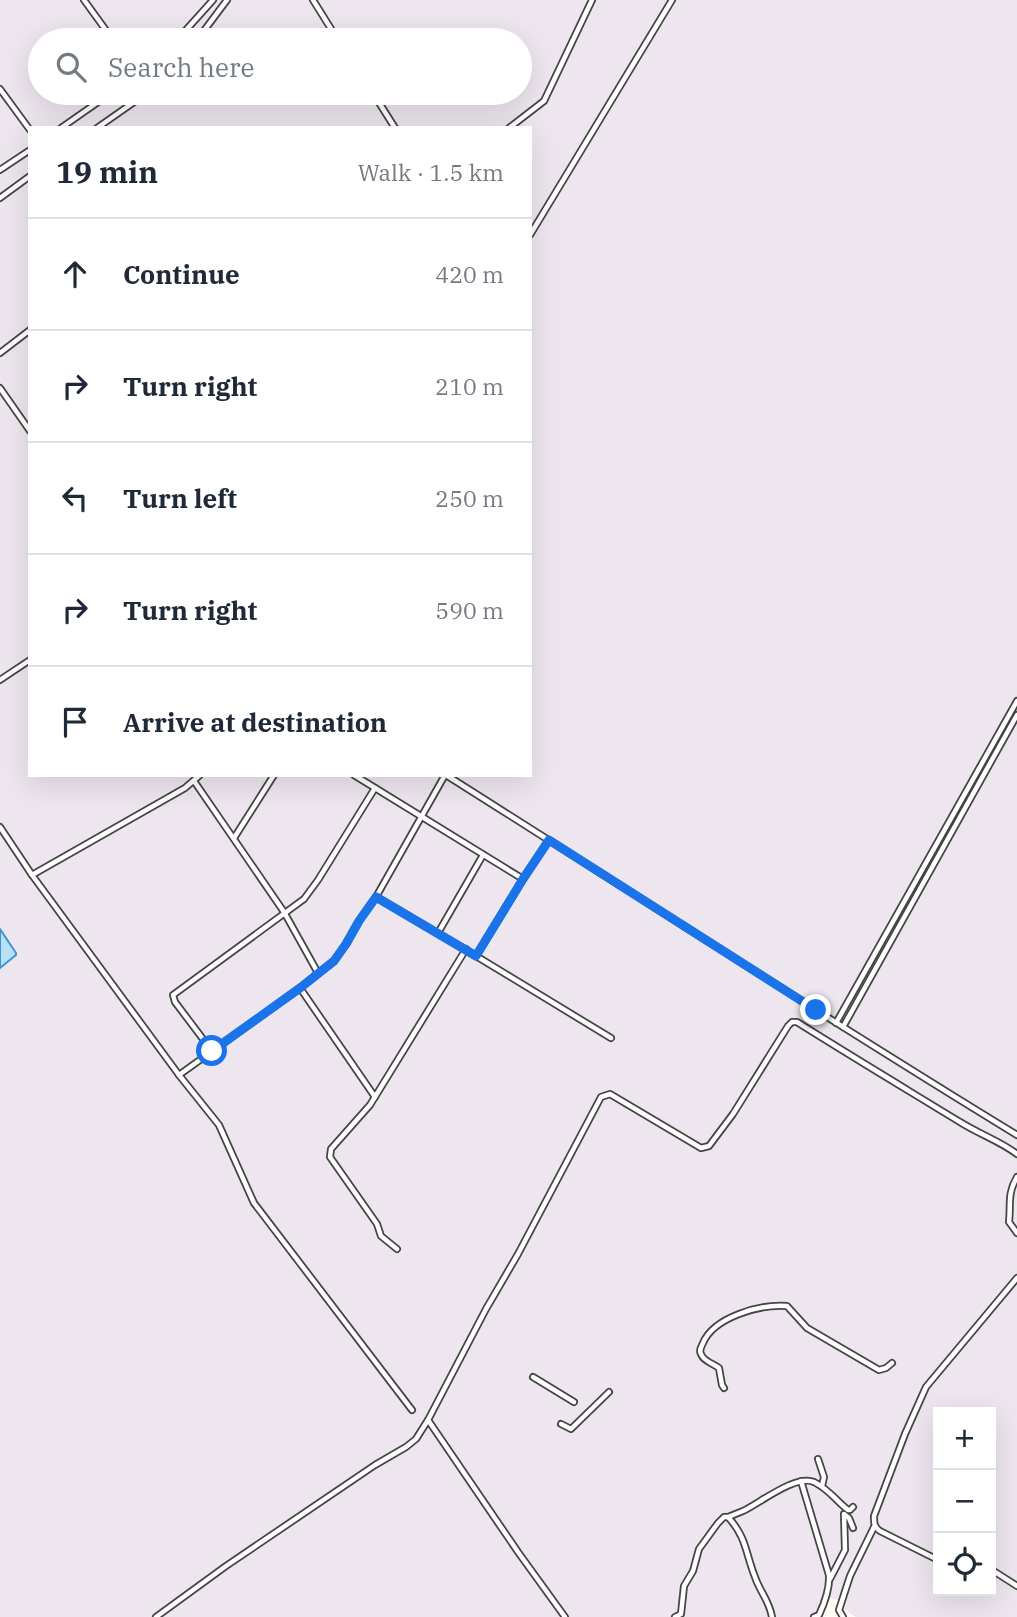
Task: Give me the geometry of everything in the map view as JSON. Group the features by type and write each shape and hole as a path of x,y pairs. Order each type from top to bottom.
{"street":[{"path":"84,0 104,28"},
{"path":"188,28 213,0"},
{"path":"206,28 227,0"},
{"path":"313,0 330,28"},
{"path":"512,126 544,101 592,0"},
{"path":"532,232 670,0"},
{"path":"0,89 28,128"},
{"path":"64,126 94,105"},
{"path":"100,126 130,105"},
{"path":"381,105 395,126"},
{"path":"0,170 28,151"},
{"path":"0,198 28,177"},
{"path":"0,353 28,332"},
{"path":"0,388 28,428"},
{"path":"0,680 28,661"},
{"path":"836,1023 1017,701"},
{"path":"843,1027 1017,715"},
{"path":"32,875 185,788 198,777"},
{"path":"234,838 273,777"},
{"path":"357,777 523,879"},
{"path":"179,1075 334,961 376,897 444,777"},
{"path":"448,777 1017,1135"},
{"path":"194,781 285,912 318,973"},
{"path":"212,1051 175,1002 173,995 304,899 375,788"},
{"path":"0,827 32,875 219,1125 254,1203 412,1410"},
{"path":"476,956 549,840"},
{"path":"438,933 483,855"},
{"path":"376,897 611,1038"},
{"path":"397,1249 380,1236 377,1224 330,1157 331,1149 375,1097 466,950"},
{"path":"300,988 375,1097"},
{"path":"156,1617 226,1566 415,1439 428,1420 454,1367 601,1097 610,1094 705,1148 733,1114 788,1026 797,1022 1017,1154"},
{"path":"1017,1177 1011,1187 1009,1200 1009,1222 1017,1233"},
{"path":"843,1617 839,1610 850,1576 875,1526 874,1516 885,1486 926,1387 1017,1278"},
{"path":"724,1388 719,1367 704,1359 701,1354 704,1339 716,1325 755,1308 786,1306 807,1328 879,1370 892,1363"},
{"path":"533,1377 574,1402"},
{"path":"561,1424 571,1429 609,1392"},
{"path":"428,1420 565,1617"},
{"path":"818,1459 823,1473 822,1486"},
{"path":"801,1480 829,1580"},
{"path":"676,1617 681,1614 684,1586 693,1571 699,1549 724,1517 742,1512 801,1480 810,1480 822,1486 848,1510 853,1507"},
{"path":"814,1617 820,1613 829,1580 845,1550 844,1514 853,1528"},
{"path":"728,1517 741,1535 755,1578 768,1601 772,1617"},
{"path":"875,1526 890,1538 933,1558"},
{"path":"996,1573 1017,1586"}],"shaded area":[{"path":"0,0 1017,0 1017,1617 856,1617 842,1608 844,1602 828,1597 819,1617 0,1617"}],"water":[{"path":"0,929 16,955 0,968"}],"route":[{"path":"212,1051 334,961 376,897 476,956 549,840 816,1010"}]}
